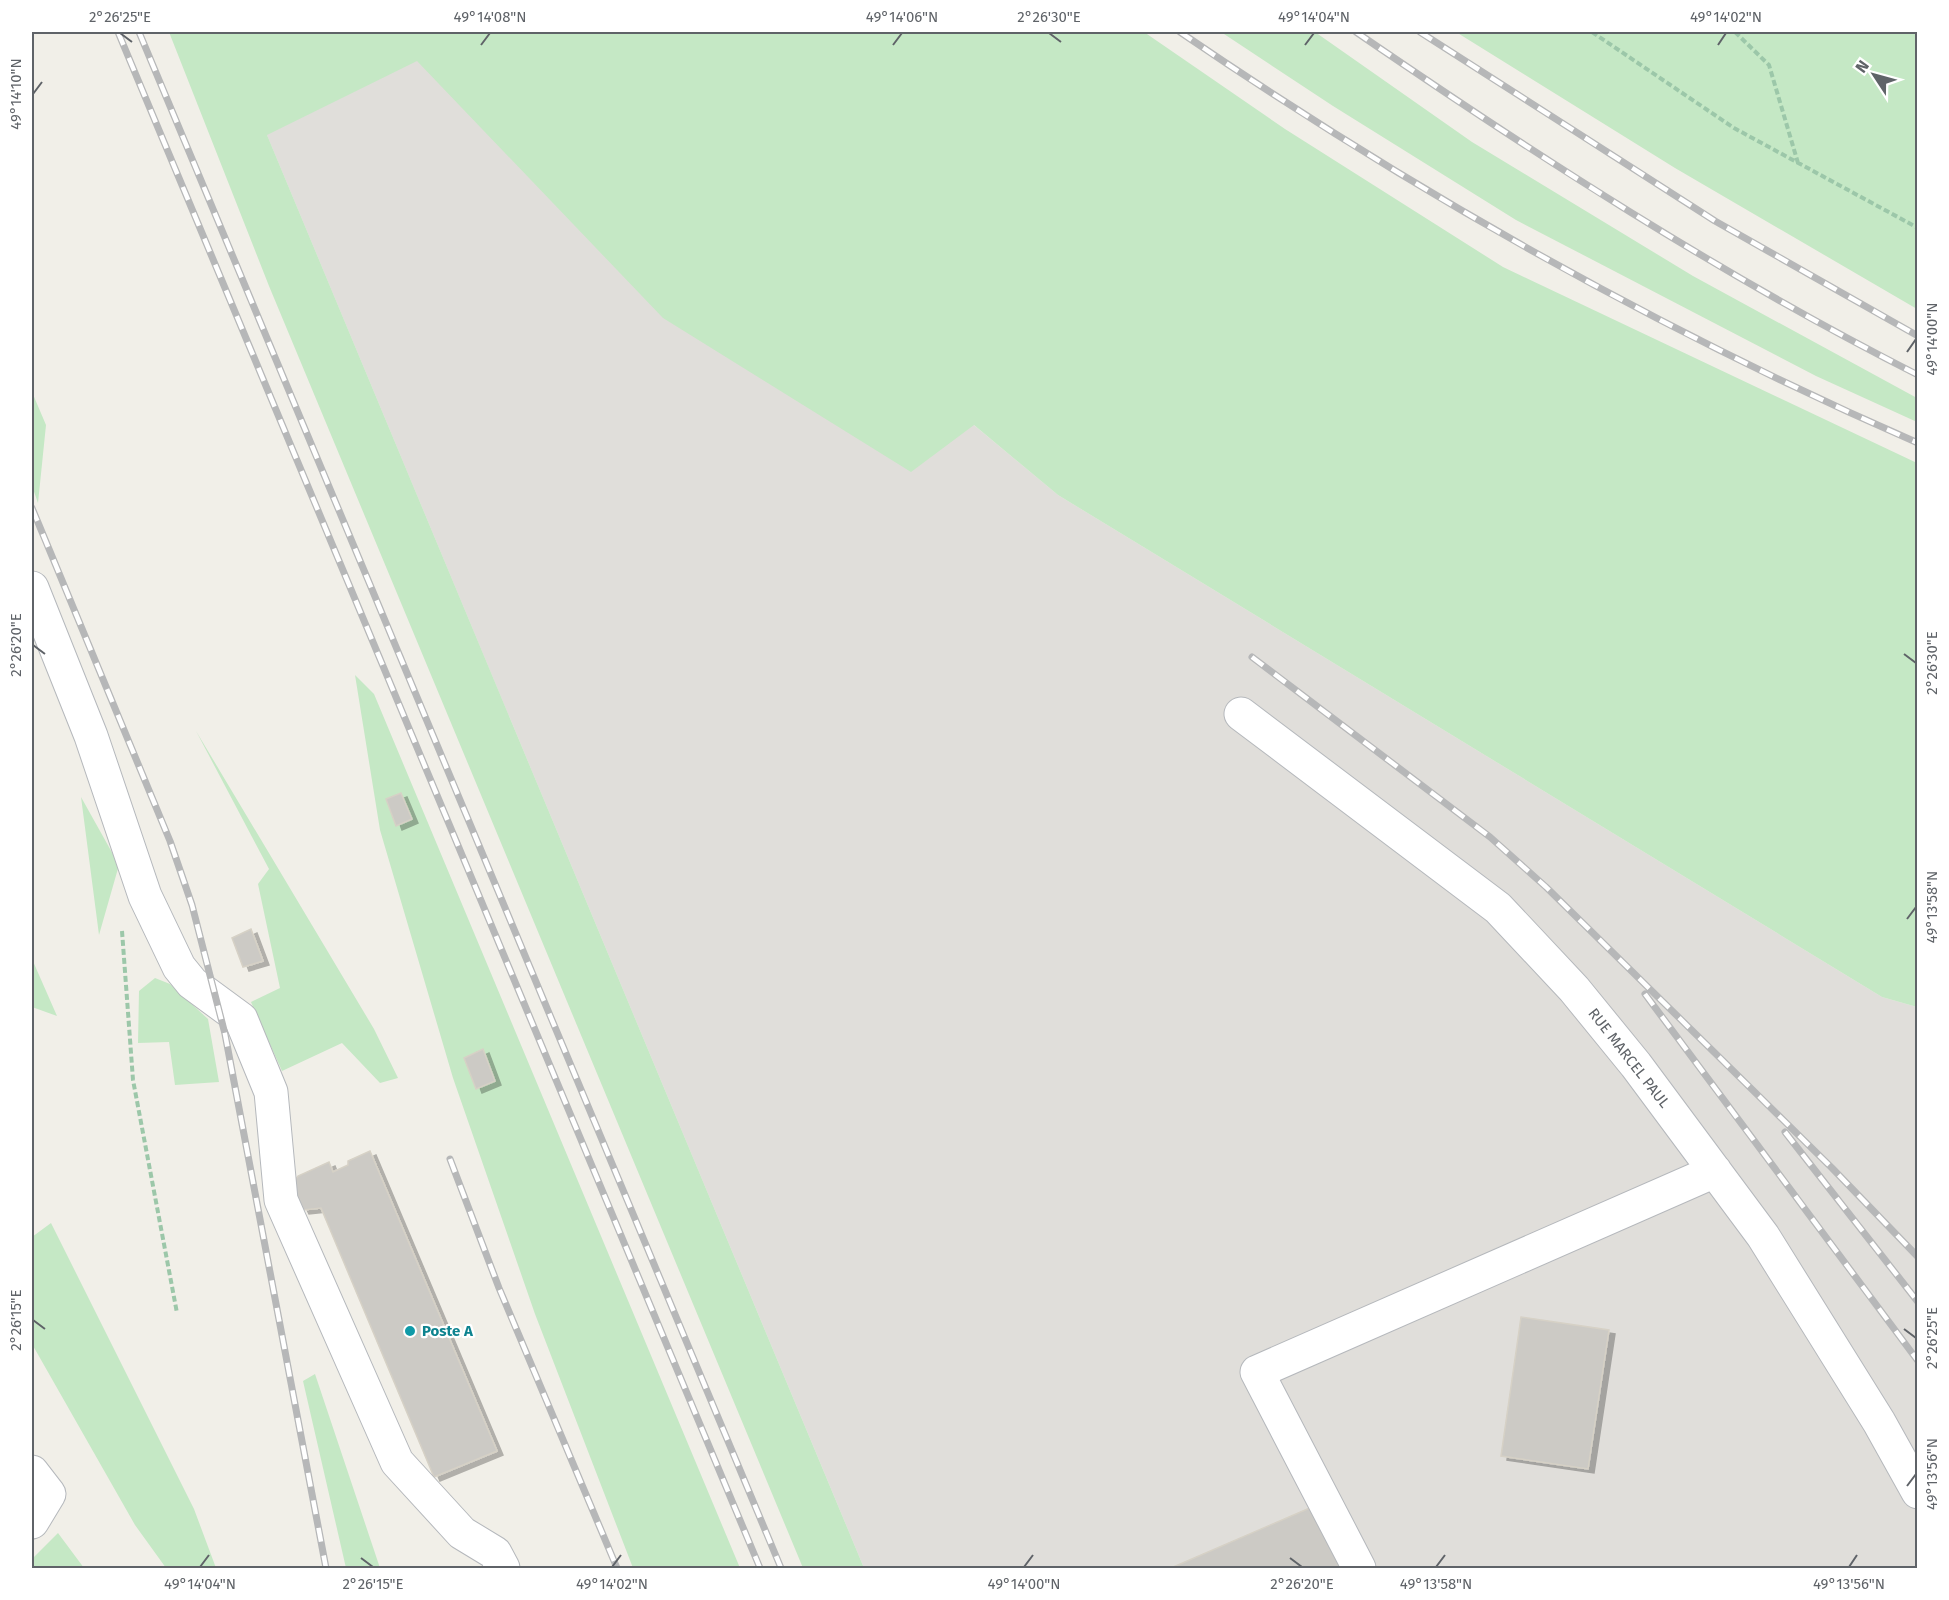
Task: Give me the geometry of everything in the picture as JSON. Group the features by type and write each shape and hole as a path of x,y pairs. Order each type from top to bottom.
{"street":[{"path":"32,588 91,736 150,906 179,967 192,982 241,1019 271,1092 281,1200 397,1462 462,1533 495,1553 503,1569"},
{"name":"RUE MARCEL PAUL","path":"1241,714 1497,908 1520,929 1602,1022 1715,1171 1790,1279 1879,1422 1917,1492"},
{"path":"1359,1569 1257,1372 1715,1171"},
{"path":"32,1472 49,1494 32,1522"}],"path":[{"path":"1592,32 1734,128 1917,228"},
{"path":"1735,32 1769,65 1799,163"},
{"path":"121,926 133,1080 177,1313"}],"shaded area":[{"path":"224,32 501,32 1058,495 1882,997 1917,1007 1917,1568 864,1568"}],"green space":[{"path":"169,32 1144,32 1285,129 1503,267 1917,463 1917,1007 1882,997 1058,495 974,425 911,472 663,318 417,61 267,135 864,1568 803,1568 269,286"},
{"path":"1221,32 1315,32 1472,142 1693,276 1917,398 1917,422 1816,376 1516,220 1333,106"},
{"path":"1456,32 1917,32 1917,309 1675,168"},
{"path":"32,392 46,425 38,503 32,486"},
{"path":"355,675 374,694 740,1568 633,1568 535,1314 453,1078 380,830"},
{"path":"196,731 374,1029 398,1078 380,1083 342,1043 282,1071 251,1002 280,988 258,884 269,869"},
{"path":"81,797 119,865 99,935"},
{"path":"32,959 57,1016 32,1007"},
{"path":"155,978 170,984 208,1019 219,1082 175,1085 169,1042 138,1043 139,991"},
{"path":"51,1223 194,1509 216,1568 166,1568 135,1525 32,1344 32,1237"},
{"path":"315,1374 380,1568 346,1568 303,1381"},
{"path":"58,1533 84,1568 32,1568 32,1559"}],"building":[{"path":"401,793 412,819 396,826 386,799"},
{"path":"251,929 263,961 243,967 232,938"},
{"path":"483,1049 495,1081 476,1089 464,1058"},
{"name":"Poste A","path":"370,1151 497,1451 434,1477 321,1208 303,1210 291,1186 298,1176 329,1162 333,1172 348,1165 348,1161"},
{"path":"1521,1317 1609,1330 1588,1469 1501,1456"},
{"path":"1312,1507 1340,1568 1171,1568"}],"railway":[{"path":"118,32 760,1568"},
{"path":"139,32 781,1568"},
{"path":"1180,32 1357,147 1539,255 1726,353 1918,443"},
{"path":"1356,32 1561,169 1701,255 1845,337 1918,375"},
{"path":"1420,32 1715,221 1918,336"},
{"path":"32,508 170,841 192,905 225,1034 326,1568"},
{"path":"1252,657 1490,837 1546,887 1832,1168 1918,1257"},
{"path":"1645,994 1918,1361"},
{"path":"1785,1132 1918,1302"},
{"path":"450,1159 499,1288 617,1568"}],"place":[{"name":"Poste A","path":"410,1331"}]}
